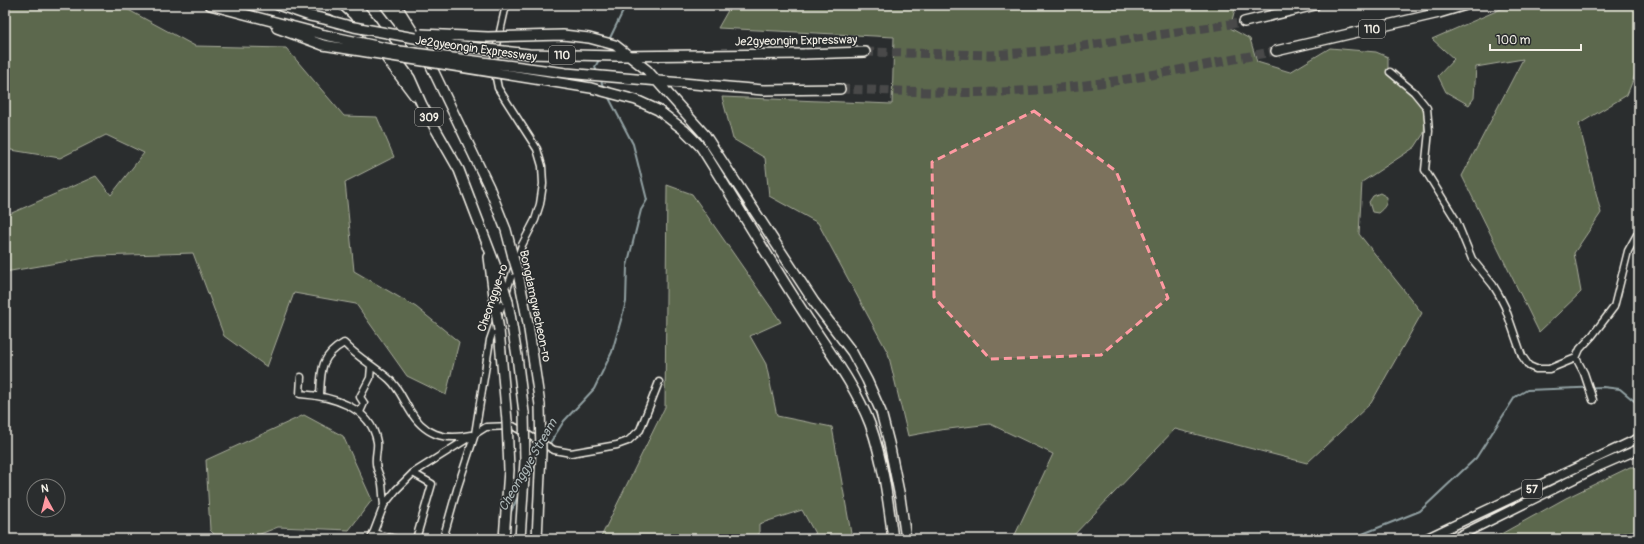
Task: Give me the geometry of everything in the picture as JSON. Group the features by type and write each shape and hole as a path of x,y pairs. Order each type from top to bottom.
{"highway":[{"name":"Je2gyeongin Expressway","path":"278,5 354,27 445,44 529,54 624,56 865,52"},
{"path":"343,5 354,15 422,105"},
{"name":"309","path":"355,5 368,19 410,78 422,105 459,170 504,288 508,302 517,356 524,413 525,461 520,539"},
{"name":"Bongdamgwacheon-ro","path":"385,5 402,27 443,91"},
{"name":"Bongdamgwacheon-ro","path":"396,5 420,44 489,187 506,230 518,273 528,323 540,405 540,474 537,539"},
{"path":"1244,22 1315,5"},
{"name":"110","path":"1276,51 1439,13 1466,5"},
{"name":"Je2gyeongin Expressway","path":"215,6 325,35 400,51 566,74 763,90 840,90"},
{"path":"215,6 323,45 591,88 636,100 664,114 684,130 701,147 808,320 836,360 858,398 869,422 877,446 887,496 893,539"},
{"path":"324,19 426,35 488,37 563,36 589,38 615,45 647,70 705,135 814,302 852,352 867,380 881,412 900,497 906,539"},
{"path":"486,238 510,424 509,470 504,539"}],"main road":[{"name":"57","path":"1425,539 1639,438"},
{"name":"57","path":"1453,539 1600,466 1639,449"}],"street":[{"name":"Cheonggye-ro","path":"443,539 475,434 490,340 522,245 535,220 540,204 543,184 542,166 537,148 503,98 498,88 494,69 493,63 506,5"},
{"path":"1390,72 1414,92 1427,108 1428,132 1425,170 1456,220 1472,259 1490,280 1505,307 1522,356 1529,366 1536,369 1549,369 1576,358 1580,349 1614,307 1628,251 1639,231"},
{"path":"320,396 321,371 324,362 328,355 344,343 355,355 362,357 371,366 390,380 410,411 419,423 427,430 438,435 457,438 475,434"},
{"path":"1576,358 1584,373 1592,398"},
{"path":"360,412 364,404 360,398 370,378 371,366"},
{"path":"301,377 300,394 329,398 360,412 373,431 377,442 376,463 382,484 384,505"},
{"path":"395,539 372,536 384,505 396,490 413,474 486,427 510,424 554,450 571,453 618,445 628,441 640,430 658,382"},
{"path":"413,474 432,484 416,539"}],"highlighted area":[{"path":"1034,111 1116,171 1168,298 1101,355 990,359 934,297 932,162"}],"green space":[{"path":"5,5 122,5 123,7 195,46 286,48 344,116 377,117 394,157 345,182 354,271 416,307 459,342 446,395 407,376 356,304 294,293 267,367 224,336 193,253 97,256 5,272 5,216 96,176 111,195 144,153 106,135 60,158 5,149"},
{"path":"731,5 1236,5 1230,28 1250,39 1257,62 1290,72 1330,48 1376,52 1388,57 1388,68 1414,88 1426,105 1424,133 1415,147 1362,182 1359,234 1422,313 1371,403 1307,463 1175,429 1070,539 1013,539 1053,454 990,424 940,430 908,436 888,353 818,223 769,196 765,158 733,139 722,97 892,104 894,37 718,28"},
{"path":"1510,5 1639,5 1639,65 1627,95 1579,124 1601,213 1574,253 1581,292 1539,332 1462,176 1523,59 1476,67 1474,98 1469,105 1446,92 1438,76 1454,59 1432,39"},
{"path":"667,185 692,194 781,322 750,336 766,364 777,416 832,427 852,539 818,539 802,510 759,524 759,539 600,539 665,407"},
{"path":"1380,193 1387,197 1386,204 1378,213 1372,212 1369,202 1373,196"},
{"path":"304,415 343,436 372,500 349,530 278,527 248,539 219,539 210,530 206,460"},
{"path":"1630,467 1639,467 1639,529 1600,539 1492,539 1566,498"}],"waterway":[{"name":"Cheonggye Stream","path":"609,40 626,5"},
{"name":"Cheonggye Stream","path":"597,72 595,67 600,58"},
{"name":"Cheonggye Stream","path":"600,78 604,89"},
{"name":"Cheonggye Stream","path":"548,446 564,421 594,389 612,352 626,302 627,266 641,210 647,200 633,144 608,96"},
{"path":"1350,539 1420,511 1476,458 1515,397 1527,390 1603,387 1620,389 1639,405"},
{"name":"Cheonggye Stream","path":"527,480 537,463"},
{"name":"Cheonggye Stream","path":"510,514 519,494"},
{"name":"Cheonggye Stream","path":"498,539 501,532"}],"tunnel":[{"path":"865,52 991,55 1057,50 1244,22"},
{"path":"840,89 914,92 1037,90 1127,79 1276,51"}]}
